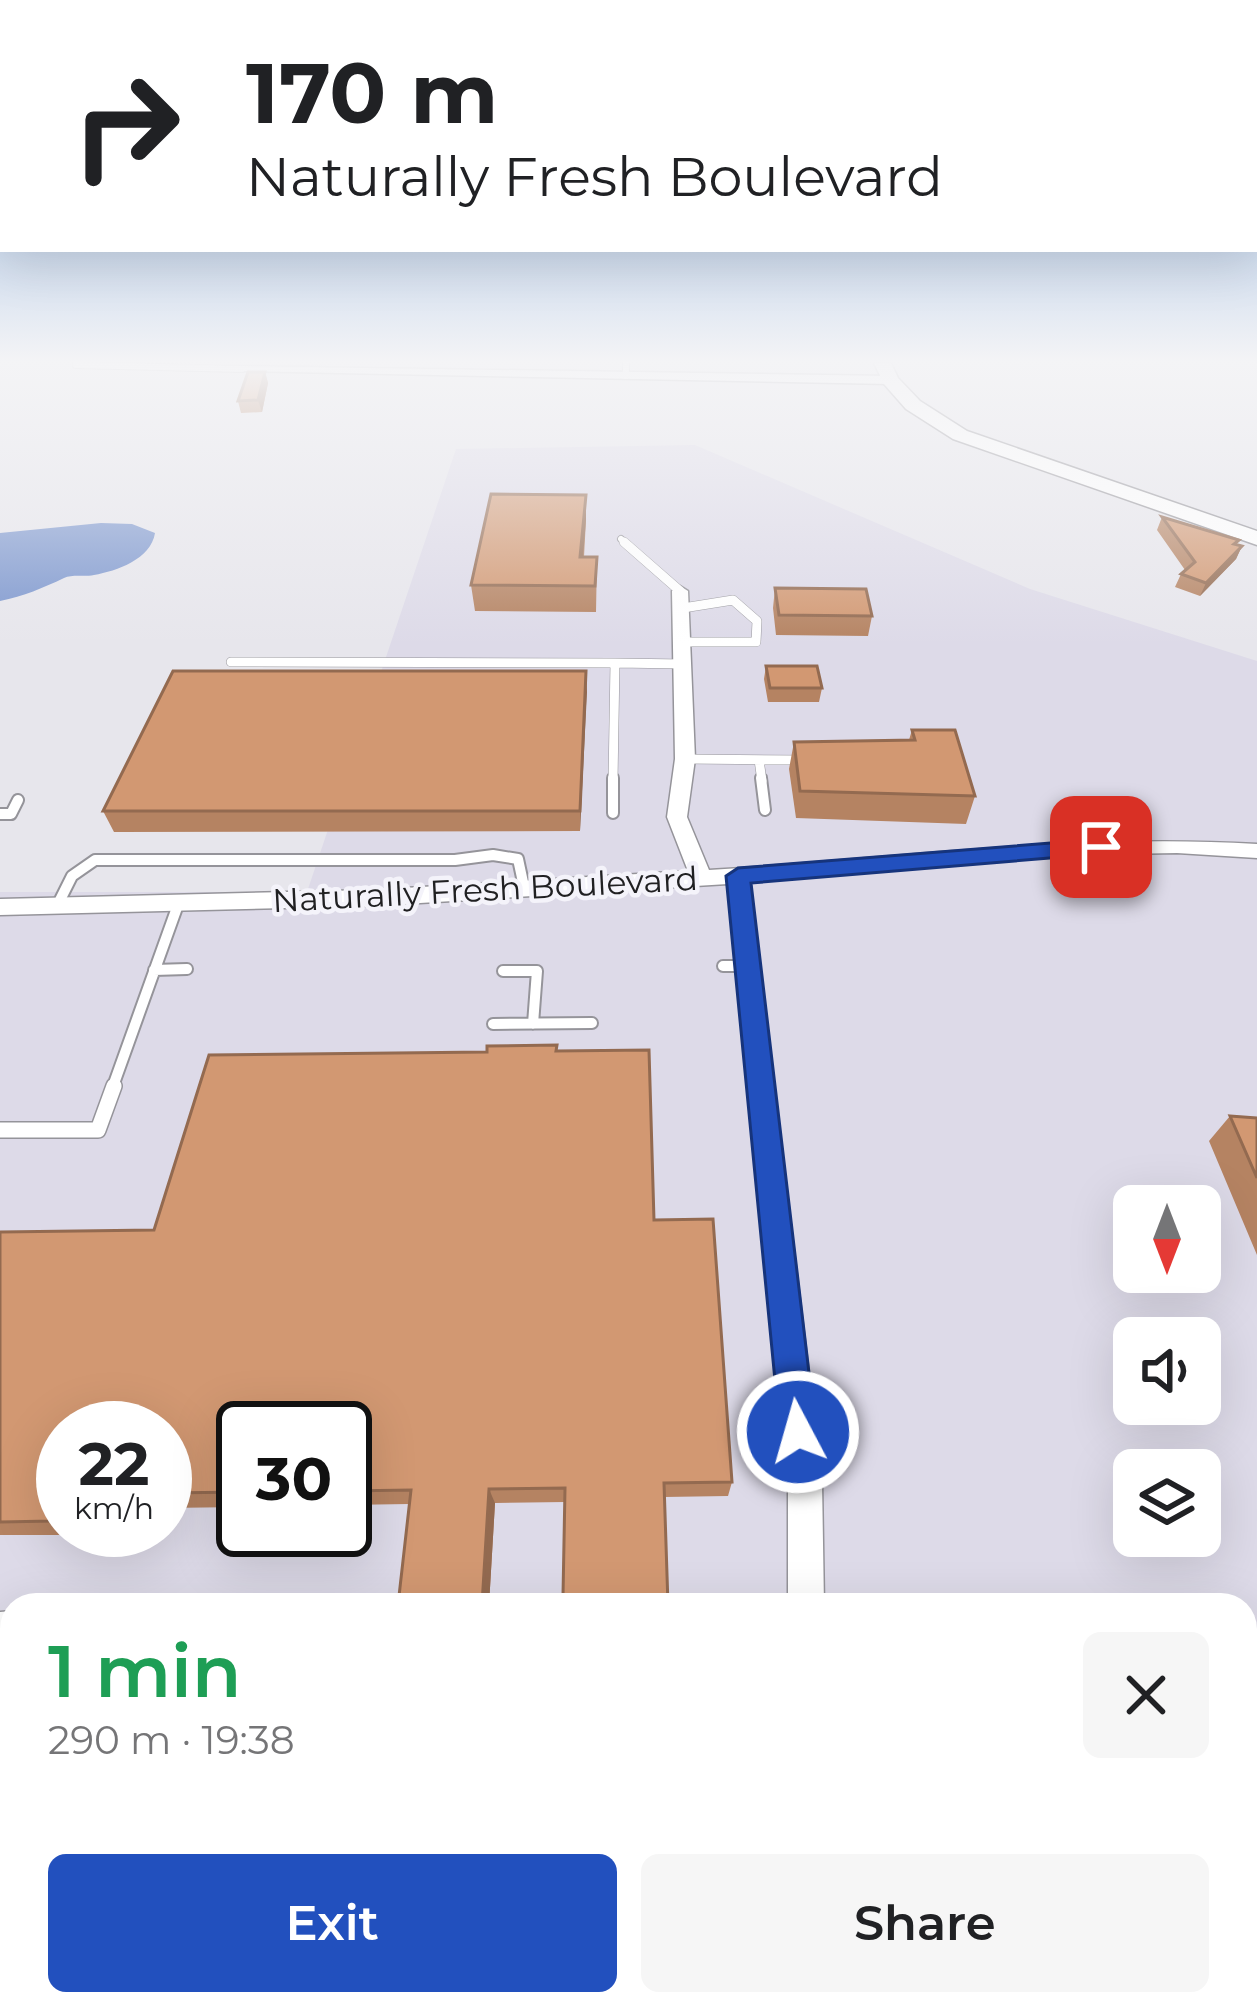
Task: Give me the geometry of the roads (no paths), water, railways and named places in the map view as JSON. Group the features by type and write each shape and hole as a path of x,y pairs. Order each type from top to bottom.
{"street":[{"path":"1016,457 1257,538"},
{"path":"682,600 685,759 677,818 700,876"},
{"name":"Naturally Fresh Boulevard","path":"0,907 370,898 738,876 1064,848 1257,850"},
{"path":"738,876 750,966 745,1022 805,1481 806,1593"}],"lane":[{"path":"621,539 682,600 734,600 757,621 756,642 685,642"},
{"path":"231,662 684,664"},
{"path":"613,813 615,663"},
{"path":"685,759 824,760"},
{"path":"759,760 765,810"},
{"path":"0,814 10,814 18,800"},
{"path":"58,904 72,876 94,860 455,860 510,855 518,860 524,887"},
{"path":"0,1130 98,1130 179,902"},
{"path":"723,966 750,966"},
{"path":"154,970 187,969"},
{"path":"503,971 537,970 533,1024"},
{"path":"494,1024 592,1023"}],"water":[{"path":"132,524 155,533 147,550 122,567 67,577 0,601 0,533"}]}
